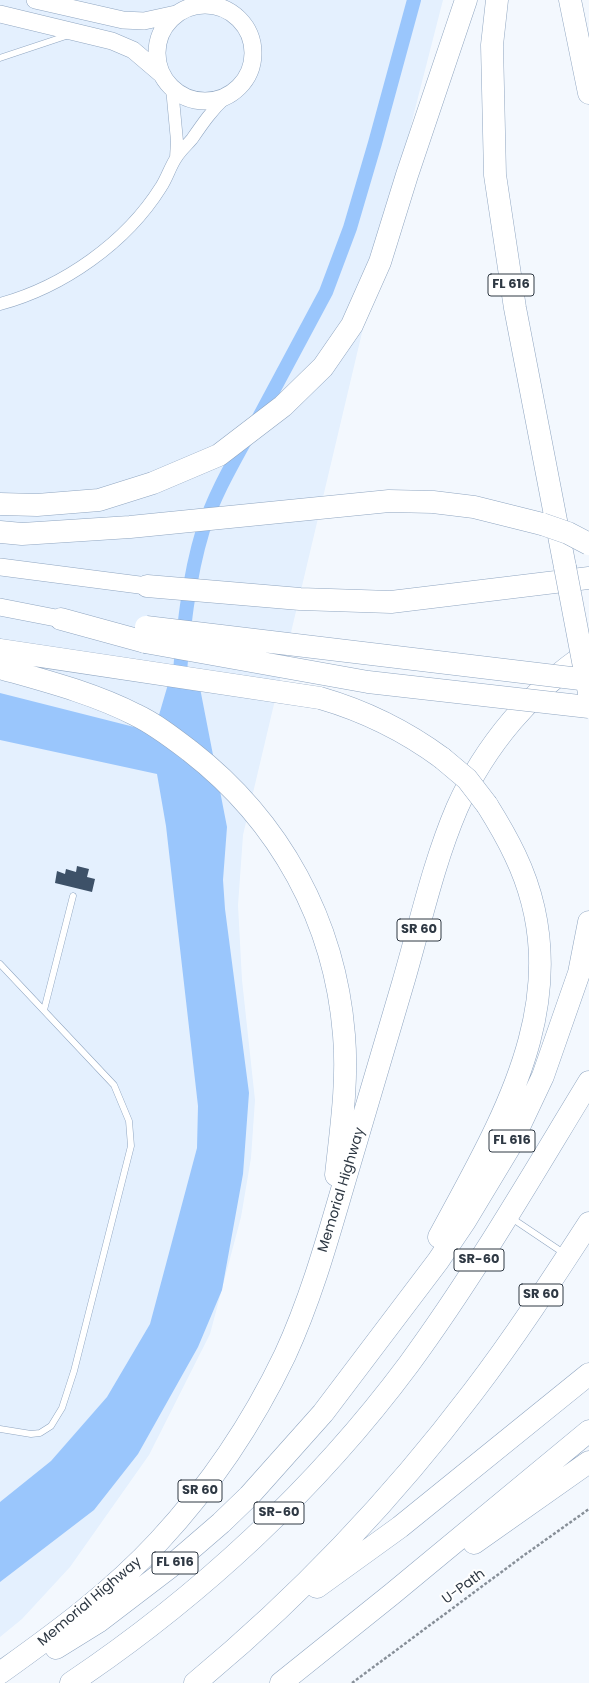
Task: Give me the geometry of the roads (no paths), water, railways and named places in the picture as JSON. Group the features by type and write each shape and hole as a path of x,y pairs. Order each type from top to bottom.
{"highway":[{"path":"0,504 36,504 99,500 153,483 219,455 283,406 323,367 352,325 380,262 407,175 466,0"},
{"name":"FL 616","path":"497,0 492,45 496,175 514,308 589,694"},
{"path":"570,0 589,93"},
{"path":"0,532 22,534 130,527 389,501 433,502 474,507 508,514 568,533 589,544"},
{"path":"147,586 221,594 300,599 391,602 529,587 589,578"},
{"path":"60,619 146,635 368,682 589,707"},
{"path":"146,635 589,680"},
{"path":"0,650 320,698 347,706 400,730 442,758 467,779 487,805 516,856 531,899 537,929 540,964 538,1004 534,1026 518,1080 483,1153 404,1301 383,1335"},
{"name":"Memorial Highway","path":"0,1674 67,1625 110,1589 159,1541 207,1483 233,1447 272,1380 300,1318 324,1251 441,852 457,809 474,774 495,742 525,705 569,665 589,652"},
{"path":"0,668 79,691 137,715 180,744 220,776 264,823 290,862 315,913 326,941 336,980 344,1034 345,1076 342,1127 332,1207 324,1251"},
{"name":"FL 616","path":"0,1679 61,1646 98,1622 170,1567 221,1523 277,1466 322,1413 383,1335 465,1221 509,1148 527,1113 558,1038 577,980 589,922"},
{"name":"SR-60","path":"70,1683 140,1633 198,1588 310,1481 365,1419 408,1365 450,1305 589,1082"},
{"name":"SR 60","path":"195,1683 246,1641 332,1557 432,1445 474,1391 589,1223"},
{"path":"246,1641 406,1522 589,1374"},
{"path":"281,1683 392,1594 589,1431"},
{"path":"392,1594 428,1576 589,1462"}],"street":[{"path":"35,0 123,20 144,21 178,13 205,4 220,7 234,13 245,25"},
{"path":"160,73 157,54 159,39 166,25 193,0"},
{"path":"0,304 25,296 54,283 83,265 113,242 128,228 162,187 176,158 211,112 226,97 240,88 249,74 254,57 252,41 235,0"},
{"path":"0,14 112,41 133,50 160,73 178,94 194,100 210,102 226,97"},
{"path":"172,88 177,141 176,158"},
{"path":"0,567 147,586"},
{"path":"0,606 60,619"}],"lane":[{"path":"0,58 76,33"},
{"path":"44,1010 73,896"},
{"path":"0,964 114,1085 129,1121 131,1146 74,1371 62,1408 51,1426 40,1433 31,1434 0,1429"},
{"path":"507,1215 567,1256"}],"water":[{"path":"171,674 200,688 227,827 223,880 225,909 249,1093 243,1174 222,1290 198,1347 138,1454 94,1510 0,1582 0,1502 51,1461 107,1397 150,1324 197,1148 198,1106 166,826 157,774 0,740 0,693 154,732"}],"waterway":[{"path":"257,421 326,292 350,228 414,0"},
{"path":"179,684 187,606 193,568 203,530 222,483 246,439"}]}
